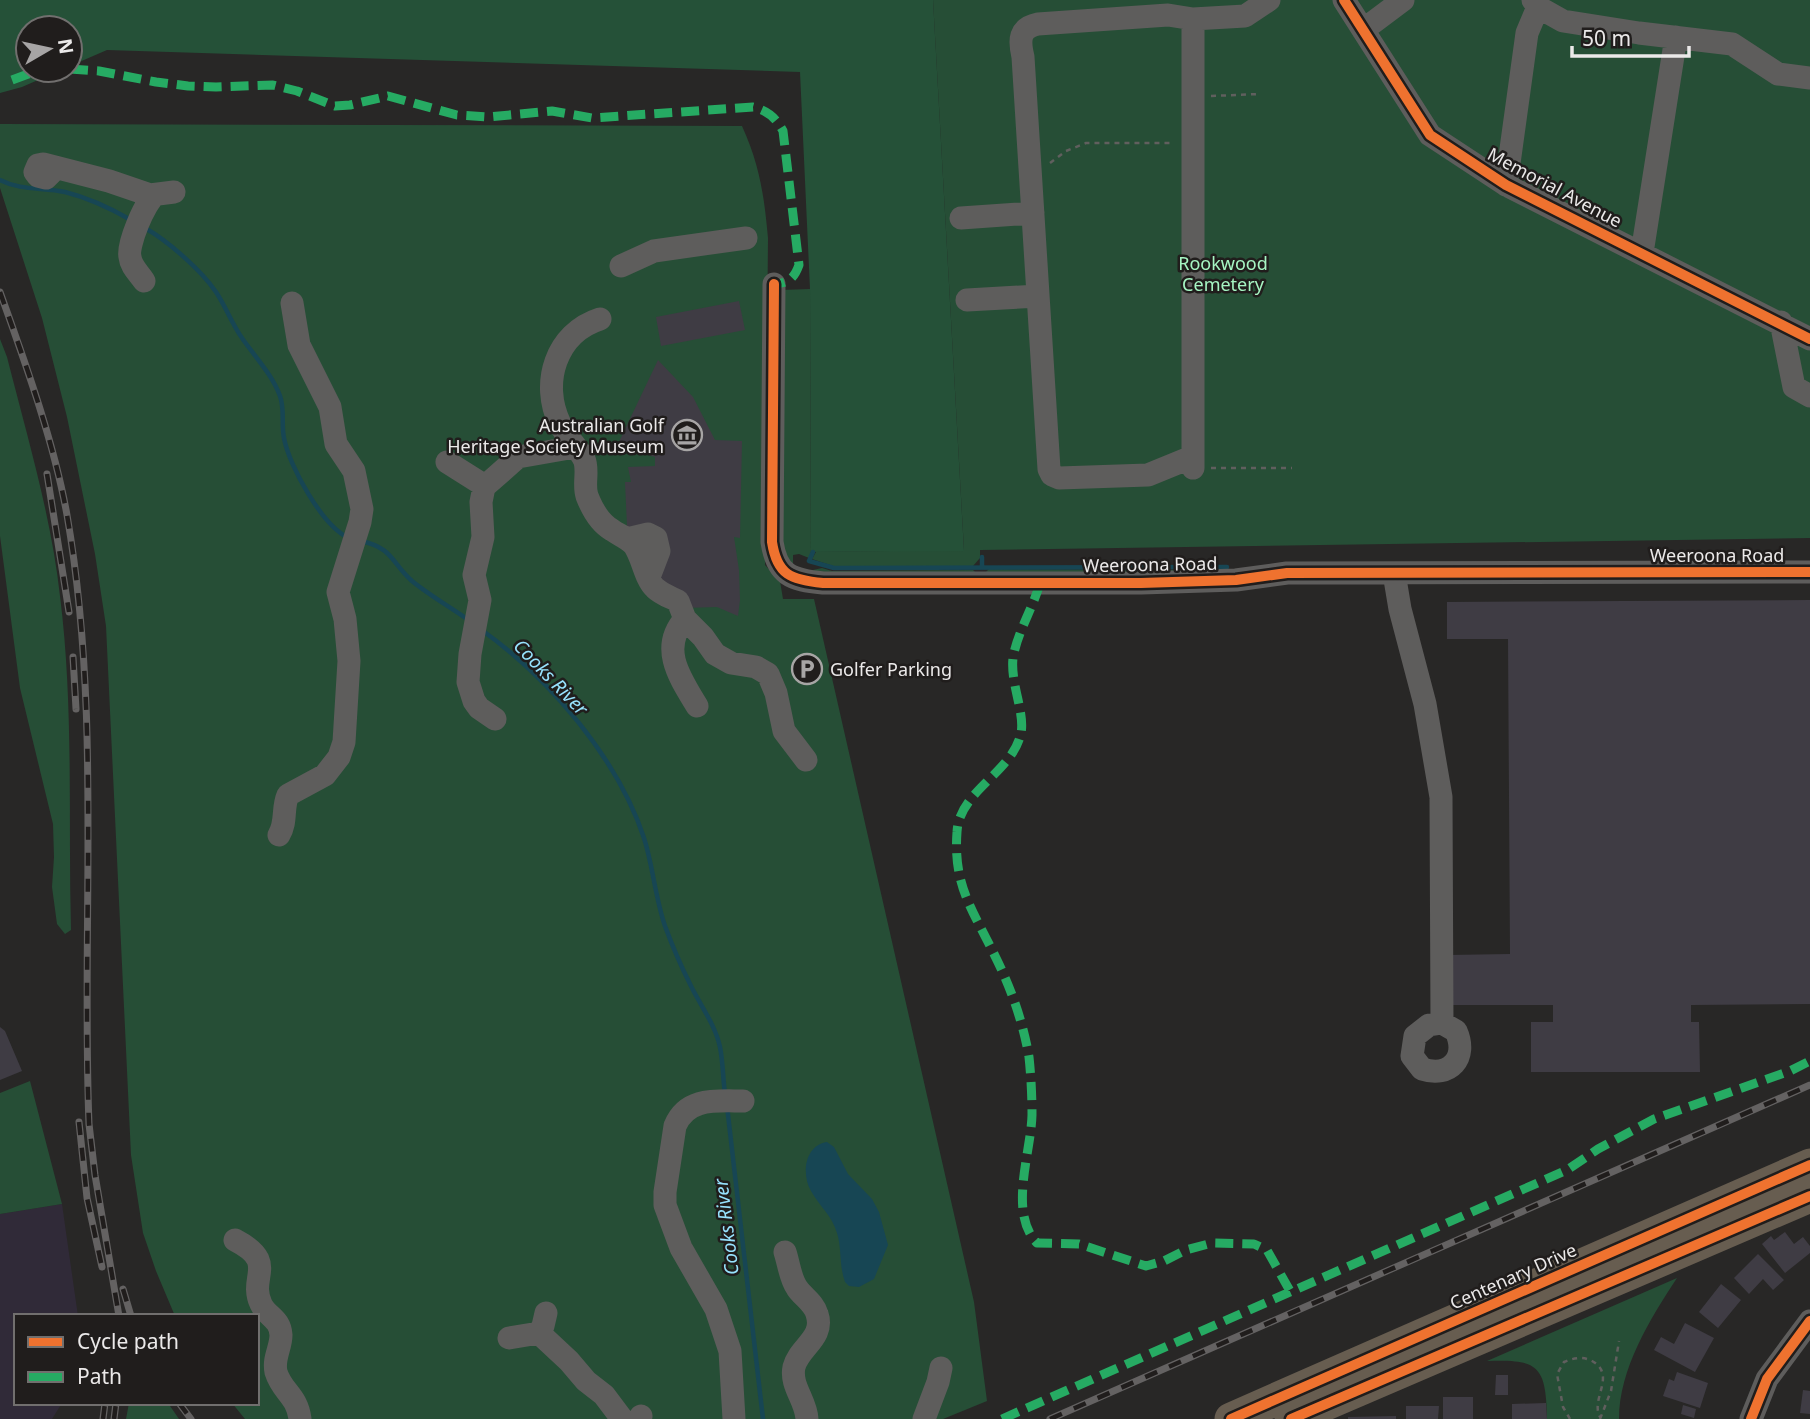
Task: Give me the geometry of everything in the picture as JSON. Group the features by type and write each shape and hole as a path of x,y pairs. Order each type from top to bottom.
{"highway":[{"name":"Centenary Drive","path":"1231,1419 1810,1165"},
{"path":"1291,1419 1810,1196"}],"street":[{"path":"1193,19 1193,463 1148,475 1059,478 1052,475 1049,469 1021,33 1027,26 1168,15 1193,19 1245,16 1269,0"},
{"name":"Memorial Avenue","path":"1344,0 1430,135 1506,185 1810,339"},
{"path":"1363,30 1400,1"},
{"path":"1506,185 1527,33 1535,4 1563,21 1732,44 1778,74 1810,78"},
{"path":"1642,253 1676,37"},
{"path":"57,168 117,184 154,204 129,252 132,264 144,281"},
{"path":"961,218 1033,214"},
{"path":"621,266 654,251 746,238"},
{"name":"Weeroona Road","path":"774,284 772,542 778,565 792,578 823,583 1141,583 1236,580 1287,573 1810,572"},
{"path":"967,300 1038,296"},
{"path":"279,835 284,824 284,805 288,795 325,775 334,766 344,742 349,661 345,619 338,597 362,509 357,478 336,444 330,407 299,345 292,303"},
{"path":"600,319 578,328 569,336 558,355 551,386 556,413 586,463 585,485 591,504 604,525 627,539 648,534 656,538 659,551 649,577 655,588 678,601 685,619 721,659 762,669 768,674 776,693 784,732 806,760"},
{"path":"1781,322 1794,387 1810,396"},
{"path":"495,719 479,708 468,682 480,600 474,575 483,537 481,502 485,485 519,457 575,447"},
{"path":"447,462 485,485"},
{"path":"1394,573 1400,609 1423,694 1441,797 1442,1023"},
{"path":"685,619 673,637 671,655 697,706"},
{"path":"734,1419 730,1352 716,1309 681,1248 665,1205 665,1192 675,1126 679,1116 688,1108 708,1101 743,1101"},
{"path":"235,1240 253,1252 258,1261 260,1302 277,1320 281,1332 275,1359 277,1374 296,1402 300,1419"},
{"path":"785,1252 796,1288 818,1315 816,1336 802,1353 794,1369 795,1386 804,1403 807,1419"},
{"path":"1751,1419 1780,1358 1810,1321"},
{"path":"509,1338 542,1323 586,1381 634,1418"},
{"path":"924,1419 941,1368"}],"path":[{"path":"1193,96 1260,93"},
{"path":"1030,166 1047,165 1066,150 1086,143 1193,143"},
{"path":"1193,463 1292,468"},
{"path":"1600,1418 1611,1391 1619,1342"},
{"path":"1570,1419 1563,1407 1557,1374 1564,1362 1578,1358 1590,1360 1602,1373 1603,1387 1597,1404 1600,1418"}],"shaded area":[{"path":"62,1204 78,1314 14,1314 14,1405 61,1405 52,1419 0,1419 0,1214"}],"green space":[{"path":"0,0 933,0 964,551 811,552 810,289 800,72 107,50 84,60 84,14 14,14 14,84 29,84 0,93"},
{"name":"Rookwood Cemetery","path":"933,0 1810,0 1810,538 980,550 980,558 973,566 833,566 812,559 816,552 964,550"},
{"path":"0,124 742,126 760,181 768,238 765,565 780,581 783,599 814,599 974,1302 987,1401 943,1419 245,1419 234,1405 259,1405 259,1314 174,1314 143,1233 131,1155 106,626 95,554 67,417 42,318 0,188"},
{"path":"810,289 811,552 809,558 793,555 793,566 781,548 781,290"},
{"path":"0,339 38,476 60,596 70,763 71,930 65,934 57,924 52,887 53,824 20,688 0,536"},
{"path":"822,568 832,571 973,570 977,574 984,574 989,569 1203,570 1203,574 830,576 804,572"},
{"path":"30,1081 62,1204 0,1214 0,1093"},
{"path":"1677,1278 1647,1327 1630,1363 1620,1400 1619,1419 1547,1419 1545,1387 1536,1369 1529,1364 1518,1362 1487,1361"},
{"path":"129,1405 169,1405 179,1419 126,1419"}],"water":[{"path":"827,1142 834,1147 848,1174 872,1199 879,1212 888,1245 874,1279 859,1287 849,1286 845,1282 835,1227 811,1191 806,1177 810,1154 820,1144"}],"building":[{"path":"739,301 745,330 661,346 656,317"},
{"path":"658,360 693,397 715,440 742,441 740,538 734,537 739,570 738,616 717,607 685,608 662,587 635,532 627,526 625,482 631,482 628,467 655,466 655,457 617,446"},
{"path":"1810,600 1810,1004 1691,1005 1691,1022 1699,1022 1700,1072 1531,1072 1531,1022 1553,1022 1553,1005 1448,1005 1448,955 1510,954 1508,639 1447,639 1447,602"},
{"path":"0,1027 5,1031 22,1071 0,1080"},
{"path":"1785,1232 1794,1244 1803,1237 1810,1246 1810,1253 1785,1273 1762,1244 1771,1236 1774,1240"},
{"path":"1758,1254 1784,1280 1773,1290 1763,1279 1749,1294 1734,1278"},
{"path":"1721,1284 1741,1300 1718,1328 1699,1312"},
{"path":"1685,1323 1714,1338 1695,1372 1654,1350 1661,1337 1674,1344"},
{"path":"1677,1372 1708,1383 1700,1408 1663,1396 1669,1379 1674,1381"},
{"path":"1496,1375 1508,1375 1508,1395 1495,1395"},
{"path":"1803,1390 1810,1391 1810,1414 1800,1413"},
{"path":"1443,1397 1473,1397 1473,1419 1443,1419"},
{"path":"1546,1403 1547,1419 1512,1419 1512,1404"},
{"path":"1683,1405 1696,1409 1694,1418 1681,1414"},
{"path":"1406,1406 1439,1406 1438,1419 1406,1419"},
{"path":"1396,1416 1396,1419 1348,1419 1348,1417"}],"waterway":[{"name":"Cooks River","path":"0,180 16,186 74,194 131,220"},
{"name":"Cooks River","path":"145,228 184,257 216,292 238,333 277,388 287,450 300,479 318,509 339,532 349,538"},
{"name":"Cooks River","path":"361,541 386,552 412,581 467,619"},
{"path":"813,552 809,561 834,568 1227,567"},
{"path":"982,557 982,568"},
{"name":"Cooks River","path":"483,631 533,672 557,697 599,750 617,779 644,838 668,933 718,1039 725,1094"},
{"name":"Cooks River","path":"727,1106 763,1419"}],"railway":[{"path":"0,292 55,459 67,515 78,591 87,743 89,1124 119,1314"},
{"path":"47,474 69,612"},
{"path":"73,657 76,709"},
{"path":"1050,1419 1810,1085"},
{"path":"79,1122 87,1198 102,1267"},
{"path":"123,1289 130,1314"},
{"path":"103,1419 105,1405"},
{"path":"114,1419 116,1405"},
{"path":"180,1405 191,1419"}],"marked path":[{"path":"84,70 188,86 273,85 335,106 388,96 457,115 488,117 552,111 592,118 753,107 771,116 783,131 799,265 790,279 774,284"},
{"path":"1040,583 1013,658 1022,729 1020,737 1006,762 966,805 957,832 961,883 1011,993 1029,1057 1032,1115 1022,1199 1028,1230 1037,1243 1079,1244 1146,1266 1212,1243 1254,1244 1267,1250 1290,1291"},
{"path":"1002,1419 1567,1170 1598,1149 1654,1119 1790,1071 1810,1061"}],"cycle path":[{"path":"1344,0 1430,135 1506,185 1810,339"},
{"path":"774,284 772,542 782,569 802,580 823,583 1141,583 1236,580 1287,573 1810,572"},
{"path":"1231,1419 1810,1165"},
{"path":"1291,1419 1810,1196"},
{"path":"1751,1419 1767,1379 1810,1321"}],"place":[{"name":"Australian Golf Heritage Society Museum","path":"687,435"},
{"name":"Golfer Parking","path":"807,669"}]}
